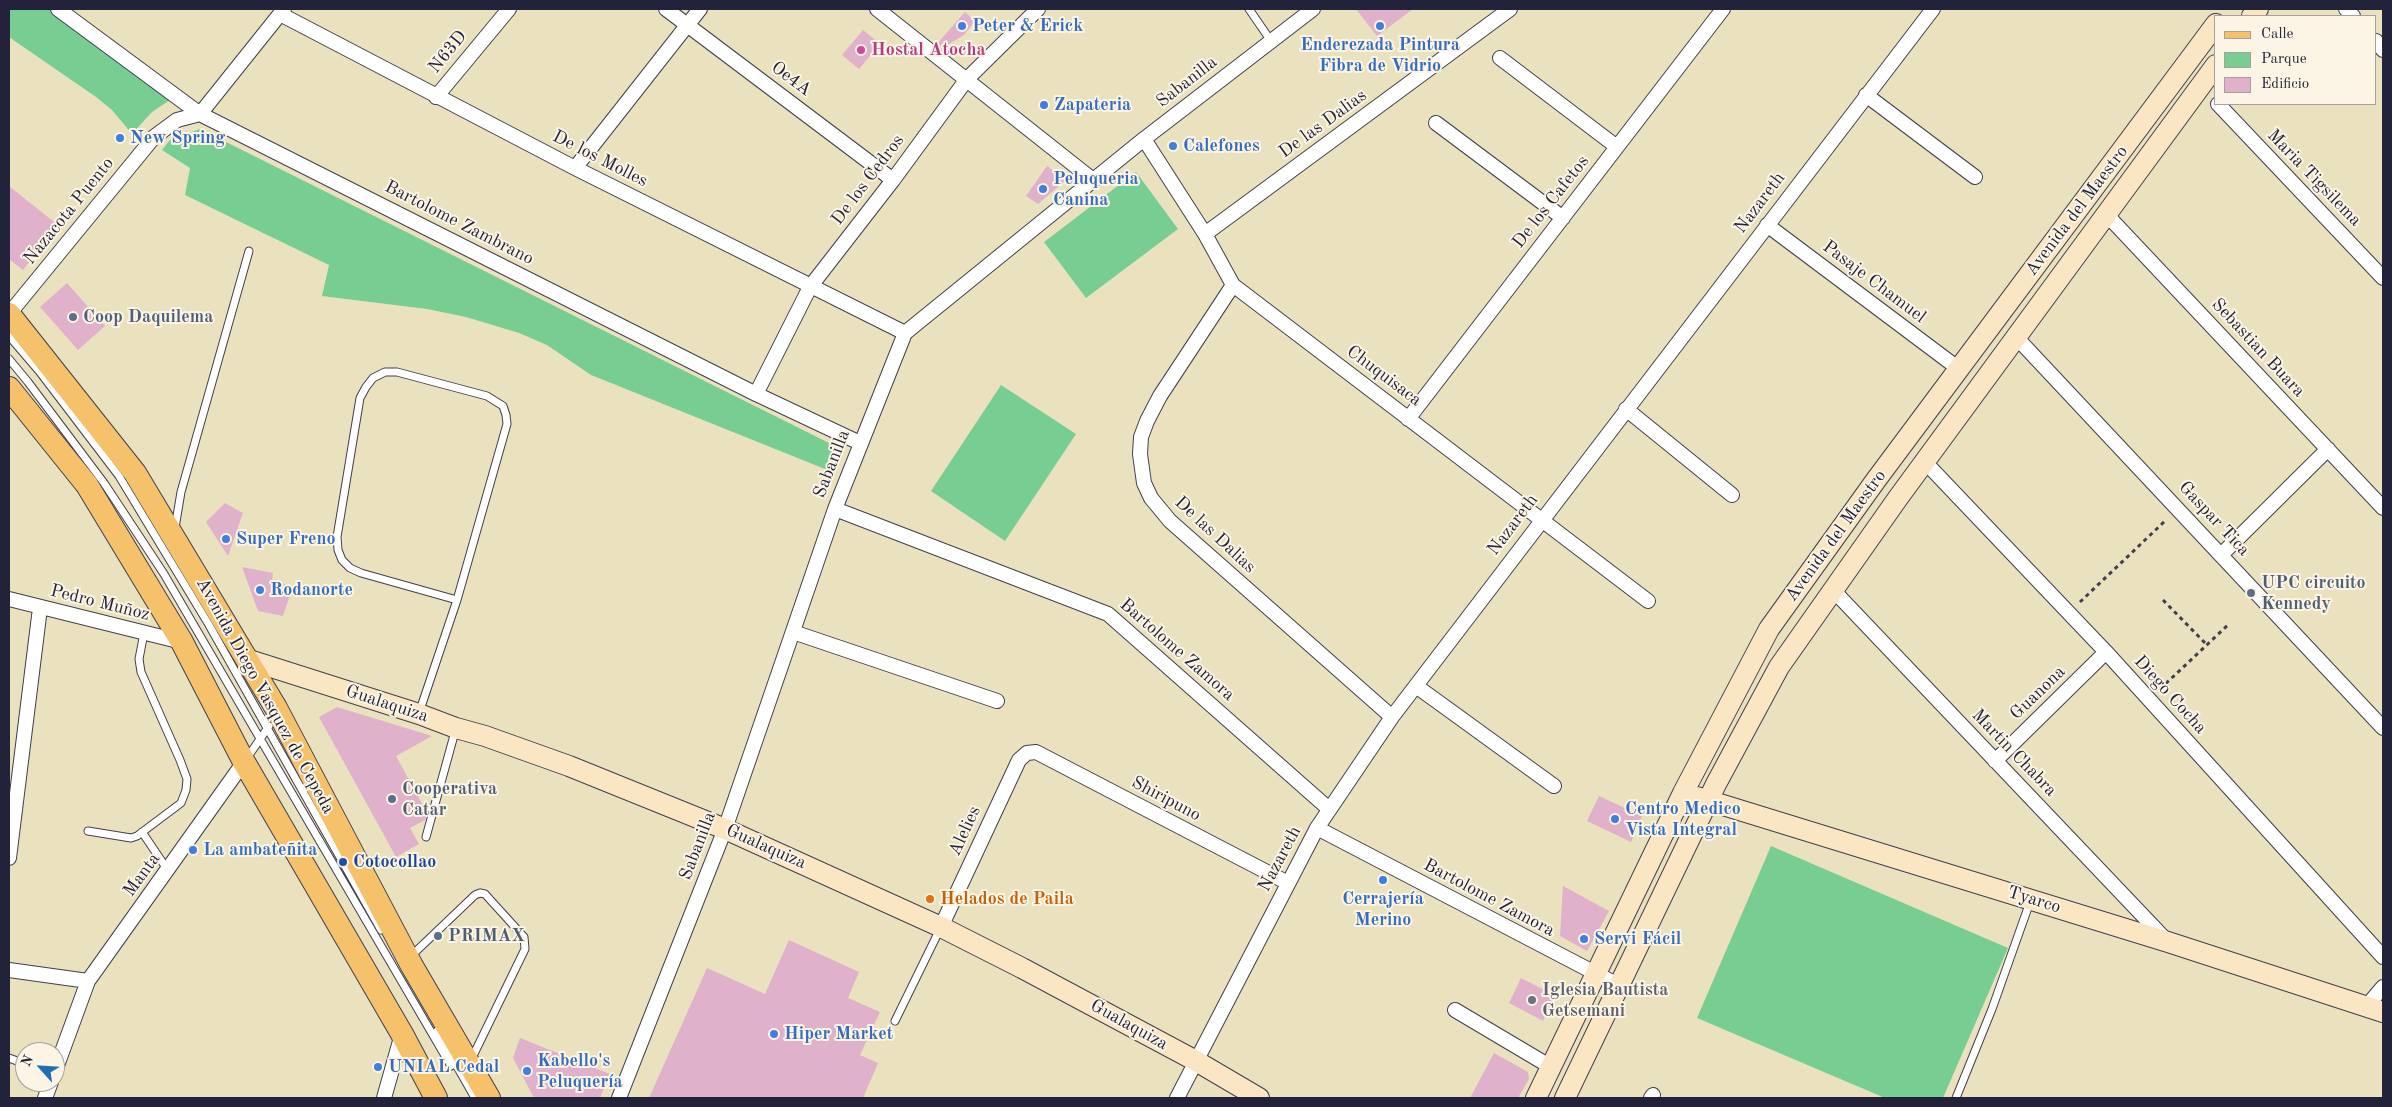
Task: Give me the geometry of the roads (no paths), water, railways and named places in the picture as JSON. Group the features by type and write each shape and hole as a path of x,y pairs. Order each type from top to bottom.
{"main road":[{"name":"Avenida del Maestro","path":"1536,1098 1728,702 1769,629 1876,480 2214,27"},
{"name":"Avenida del Maestro","path":"1565,1098 1708,800 1778,667 1898,498 2214,68"},
{"path":"2154,107 2174,123"},
{"path":"2022,285 2043,301"},
{"name":"Avenida Diego Vasquez de Cepeda","path":"9,314 135,473 246,659 272,719 489,1098"},
{"path":"9,388 87,485 182,642 244,762 402,1034 436,1098"},
{"path":"1876,480 1898,498"},
{"name":"Gualaquiza","path":"246,659 485,736 569,766 725,829 941,928 1030,972 1196,1061 1259,1098"},
{"path":"1728,702 1753,715"},
{"name":"Tyarco","path":"1683,793 2168,942 2375,1009"}],"street":[{"name":"Bartolome Zambrano","path":"58,9 200,114 756,394 860,443"},
{"name":"N63D","path":"436,97 508,9"},
{"name":"Oe4A","path":"666,9 893,180"},
{"path":"575,168 700,9"},
{"path":"877,9 1093,180"},
{"name":"De los Cedros","path":"756,394 810,287 893,180 967,79 1038,9"},
{"name":"Sabanilla","path":"619,1098 725,829 835,509 905,333 1144,139 1313,9"},
{"name":"De las Dalias","path":"1205,234 1510,9"},
{"name":"De los Cafetos","path":"1408,419 1723,9"},
{"name":"Nazareth","path":"1177,1098 1317,828 1392,717 1542,518 1933,9"},
{"path":"200,114 282,11"},
{"name":"De los Molles","path":"282,11 436,97 810,287 905,333"},
{"path":"1500,58 1617,147"},
{"name":"Maria Tigsilema","path":"2201,85 2214,99"},
{"path":"1866,95 1975,177"},
{"name":"Maria Tigsilema","path":"2220,105 2383,278"},
{"name":"Nazacota Puento","path":"9,314 154,136 177,120 200,114"},
{"path":"1436,123 1563,218"},
{"name":"Chuquisaca","path":"1144,139 1205,234 1233,285 1408,419 1542,518 1648,601"},
{"name":"Sebastian Buara","path":"2106,214 2383,508"},
{"name":"Pasaje Chamuel","path":"1767,225 1959,369"},
{"name":"De las Dalias","path":"1233,285 1160,396 1147,421 1141,437 1140,454 1144,483 1151,498 1170,521 1392,717"},
{"name":"Gaspar Tica","path":"2016,337 2222,554 2383,728"},
{"path":"1626,409 1732,495"},
{"path":"2222,554 2328,449"},
{"name":"Diego Cocha","path":"1925,462 2106,652 2383,956"},
{"name":"Bartolome Zamora","path":"835,509 1108,614 1329,809"},
{"name":"Martin Chabra","path":"1833,590 2168,942"},
{"name":"Pedro Muñoz","path":"9,599 182,642"},
{"path":"9,858 40,608"},
{"path":"793,632 997,701"},
{"name":"Guanona","path":"1995,760 2106,652"},
{"path":"1416,686 1554,786"},
{"name":"Shiripuno","path":"1027,753 1036,752 1288,883"},
{"name":"Alelies","path":"941,928 1019,760 1027,753"},
{"name":"Manta","path":"65,1043 88,981 244,762"},
{"name":"Bartolome Zamora","path":"1317,828 1618,986"},
{"path":"9,970 88,981"},
{"path":"2375,1009 2383,987"},
{"path":"1454,1010 1551,1067"},
{"path":"384,1098 402,1034"}],"lane":[{"path":"1250,9 1271,41"},
{"path":"173,536 181,492 249,251"},
{"path":"9,336 40,371 119,476 210,625 272,719 475,1098"},
{"path":"9,359 110,492 164,574 470,1098"},
{"path":"419,714 457,600 507,424 502,406 487,396 397,372 385,372 373,378 360,398 337,537 338,550 342,560 350,568 361,573 457,600"},
{"path":"88,831 131,838 181,803 186,790 187,779 141,672 140,659 144,633"},
{"name":"Manta","path":"244,762 272,719"},
{"path":"426,837 456,728"},
{"path":"142,832 168,871"},
{"path":"408,958 474,895 480,893 485,894 524,936 525,949 470,1063"},
{"path":"1956,1098 1998,993 2031,900"},
{"path":"895,1021 941,928"}],"place":[{"name":"Peter & Erick","path":"962,26"},
{"name":"Enderezada Pintura Fibra de Vidrio","path":"1380,26"},
{"name":"Hostal Atocha","path":"861,50"},
{"name":"Zapateria","path":"1044,105"},
{"name":"New Spring","path":"120,138"},
{"name":"Calefones","path":"1173,146"},
{"name":"Peluqueria Canina","path":"1043,189"},
{"name":"Coop Daquilema","path":"73,317"},
{"name":"Super Freno","path":"226,539"},
{"name":"Rodanorte","path":"260,590"},
{"name":"UPC circuito Kennedy","path":"2251,593"},
{"name":"Cooperativa Catar","path":"392,799"},
{"name":"Centro Medico Vista Integral","path":"1615,819"},
{"name":"La ambateñita","path":"193,850"},
{"name":"Cotocollao","path":"343,862"},
{"name":"Cerrajería Merino","path":"1383,880"},
{"name":"Helados de Paila","path":"930,899"},
{"name":"PRIMAX","path":"438,936"},
{"name":"Servi Fácil","path":"1584,939"},
{"name":"Iglesia Bautista Getsemani","path":"1532,1000"},
{"name":"Hiper Market","path":"774,1034"},
{"name":"UNIAL Cedal","path":"378,1067"},
{"name":"Kabello's Peluquería","path":"527,1071"}]}
